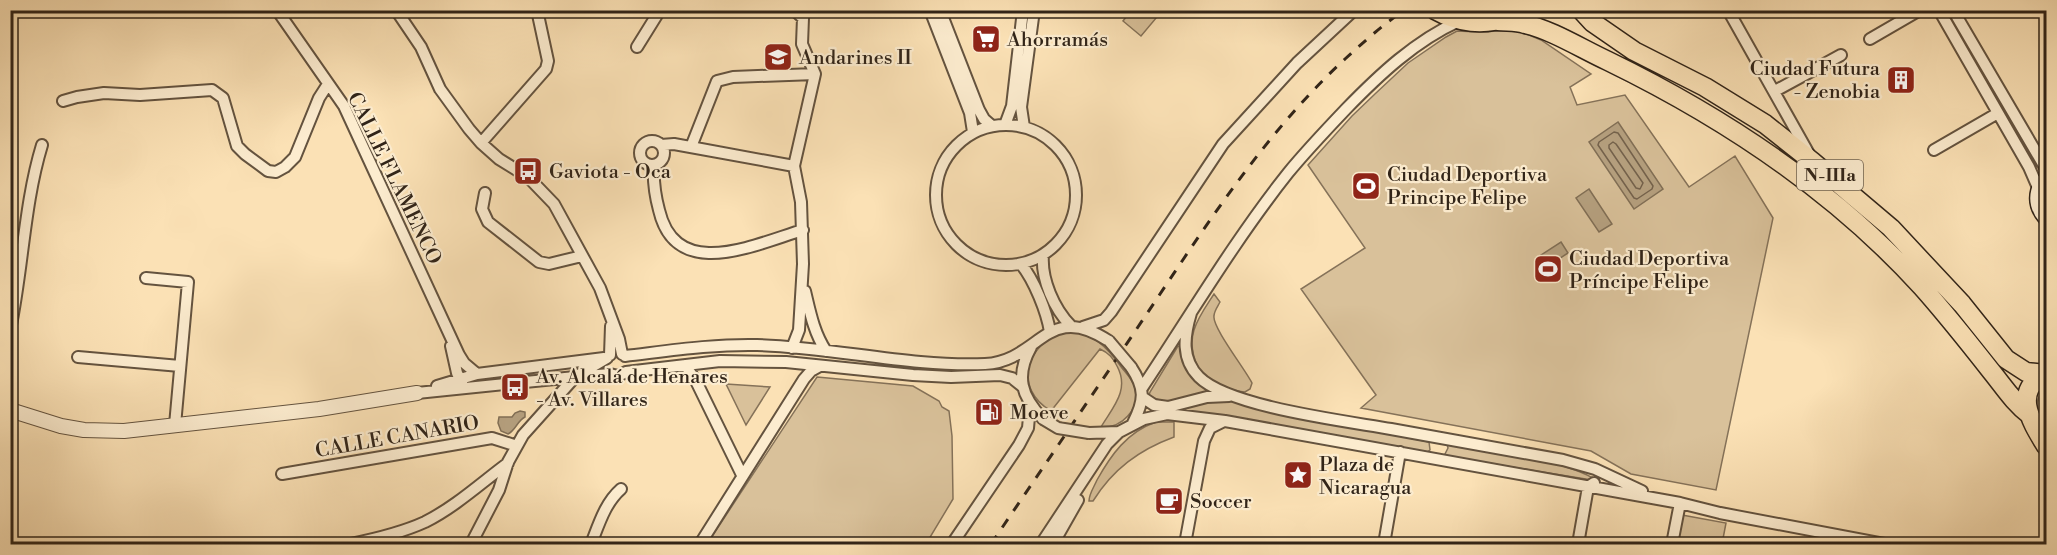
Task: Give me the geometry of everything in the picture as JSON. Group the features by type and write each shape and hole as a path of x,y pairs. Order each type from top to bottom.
{"highway":[{"name":"N-IIIa","path":"1435,10 1460,21 1525,23 1658,86 1729,126 1783,163 1835,204 1894,258 1942,311 2016,403 2030,415"},
{"name":"N-IIIa","path":"1498,21 1521,10"},
{"name":"N-IIIa","path":"1581,10 1592,22 1634,51 1705,87 1765,124 1891,228 1962,304 2006,359 2026,372 2046,374"},
{"name":"N-IIIa","path":"2046,374 2035,381 2026,396 2030,415 2046,446"}],"main road":[{"path":"2043,184 2039,208 2046,218"}],"street":[{"name":"CALLE FLAMENCO","path":"277,10 344,106 450,337 464,363 477,374"},
{"path":"396,10 421,47 440,90 481,144 499,159 528,177 554,204 600,288 623,355 628,362 626,372"},
{"path":"481,144 546,69 548,61 537,10"},
{"path":"637,46 660,10"},
{"path":"792,348 800,330 803,264 801,202 794,166 815,74 802,44 803,18 794,10"},
{"path":"930,10 970,114 973,132"},
{"path":"940,10 979,110 992,126"},
{"path":"1005,124 1012,106 1023,10"},
{"path":"1024,127 1021,107 1034,10"},
{"path":"1083,327 1104,320 1111,312 1223,144 1297,63 1354,10"},
{"path":"1728,10 1813,162"},
{"path":"1870,39 1920,10"},
{"path":"1939,10 2034,178 2043,184"},
{"path":"1953,10 2046,170"},
{"path":"1133,423 1140,410 1142,393 1191,314 1288,173 1367,87 1397,60 1446,27 1460,21"},
{"path":"1775,91 1841,55"},
{"path":"691,147 717,81 733,77 815,74"},
{"path":"63,101 77,96 104,93 140,95 212,90 223,98 237,146 268,171 276,171 285,167 295,157 319,98 328,84"},
{"path":"1934,150 1998,113"},
{"path":"1005,124 1024,127 1048,139 1059,149 1071,169 1076,188 1076,202 1069,226 1061,239 1043,255 1021,264 994,264 968,254 950,237 940,219 936,196 937,180 942,165 956,145 973,132 992,126 1005,124"},
{"path":"654,165 644,162 640,155 641,149 649,142 661,145 674,144 794,166"},
{"path":"10,330 18,292 35,168 42,145"},
{"path":"661,145 662,158 654,165 653,178 662,226 673,239 687,249 702,254 725,252 803,230"},
{"path":"485,193 482,209 488,222 539,262 549,264 582,256"},
{"path":"1043,255 1044,275 1062,317 1071,326"},
{"path":"803,264 810,314 820,343 826,351"},
{"path":"1021,264 1032,281 1050,332"},
{"path":"146,278 188,282 175,425"},
{"path":"1191,314 1184,340 1189,364 1211,388 1232,396 1282,409 1563,460 1595,469 1630,487 1680,503 1720,513 1884,544"},
{"path":"609,374 605,366 611,317"},
{"path":"471,544 499,490 508,462 531,424 575,377 616,353 623,355 719,346 757,345 945,363 988,363 1010,359 1050,332 1071,326 1083,327 1109,340 1131,367 1142,393 1154,405 1167,407 1207,398 1232,396"},
{"name":"CALLE FLAMENCO","path":"450,337 459,379"},
{"path":"1033,344 1026,356 1022,386 1030,406 1043,419 1058,428 1089,434 1119,432"},
{"path":"417,393 477,374 608,356"},
{"path":"78,357 180,366"},
{"path":"10,410 61,426 84,430 124,431 319,409 417,393 609,374 618,376 626,372 738,360 786,362 951,377 1000,375 1012,378 1022,386"},
{"path":"686,365 742,475"},
{"path":"700,544 804,380 811,371 820,366"},
{"path":"459,379 469,387"},
{"path":"952,544 1019,445 1028,428 1030,406"},
{"path":"1041,544 1107,444 1133,423 1167,414 1225,421 1680,503"},
{"path":"1192,416 1200,428 1204,441"},
{"path":"1185,544 1204,441 1210,428 1225,421"},
{"path":"1430,457 1437,454 1439,449 1435,437"},
{"name":"CALLE CANARIO","path":"282,474 492,438 517,446"},
{"path":"731,452 739,462 751,463"},
{"path":"1384,544 1401,452"},
{"path":"350,544 398,533 424,522 449,508 508,462"},
{"path":"1578,544 1588,487 1606,475"},
{"path":"1053,544 1080,497 1085,479"},
{"path":"591,544 602,515 613,496 621,489"},
{"path":"1672,544 1680,503"}],"shaded area":[{"path":"1131,11 1162,11 1141,36 1123,21"},
{"name":"Ciudad Deportiva Príncipe Felipe","path":"1517,30 1541,40 1591,74 1570,87 1577,105 1625,95 1689,187 1735,156 1773,218 1716,490 1631,474 1591,451 1361,408 1376,395 1301,289 1365,248 1308,165 1352,116 1408,63 1446,37 1457,31"},
{"path":"1214,294 1220,302 1214,316 1218,329 1252,383 1250,389 1245,392 1224,387 1206,378 1198,368 1194,356 1192,342 1194,330"},
{"path":"1065,332 1083,334 1098,342 1111,353 1131,380 1135,388 1135,403 1128,416 1116,425 1101,427 1121,391 1121,375 1114,361 1100,349 1051,411 1039,402 1032,391 1028,379 1033,356 1051,338"},
{"path":"1178,346 1181,347 1194,378 1210,392 1179,400 1156,399 1149,395 1150,392"},
{"path":"817,377 913,386 939,401 942,407 949,411 952,436 953,499 926,544 707,544"},
{"path":"726,384 770,387 746,425"},
{"path":"2046,387 2046,435 2038,416 2037,404"},
{"path":"1207,400 1229,401 1429,442 1430,450 1427,452 1186,411 1185,407"},
{"path":"1156,422 1174,422 1174,437 1149,448 1128,462 1109,479 1093,501 1089,501 1097,480 1121,445 1146,426"},
{"path":"1447,444 1546,461 1583,473 1598,481 1444,456 1448,448"},
{"path":"1682,515 1726,523 1722,544 1677,544"}],"water":[{"path":"1618,122 1663,189 1634,209 1589,142"},
{"path":"1589,189 1612,224 1599,232 1576,198"},
{"path":"1561,242 1568,253 1545,268 1538,257"},
{"path":"520,411 525,412 525,417 513,430 508,434 501,431 498,423 499,417 512,417"}],"railway":[{"path":"991,544 1237,182 1288,118 1316,88 1381,27 1405,10"}],"place":[{"name":"Ahorramás","path":"986,39"},
{"name":"Andarines II","path":"778,57"},
{"name":"Ciudad Futura - Zenobia","path":"1901,80"},
{"name":"Gaviota - Oca","path":"528,171"},
{"name":"Ciudad Deportiva Principe Felipe","path":"1366,186"},
{"name":"Ciudad Deportiva Príncipe Felipe","path":"1548,269"},
{"name":"Av. Alcalá de Henares - Av. Villares","path":"515,387"},
{"name":"Moeve","path":"989,412"},
{"name":"Plaza de Nicaragua","path":"1298,475"},
{"name":"Soccer","path":"1169,501"}]}
